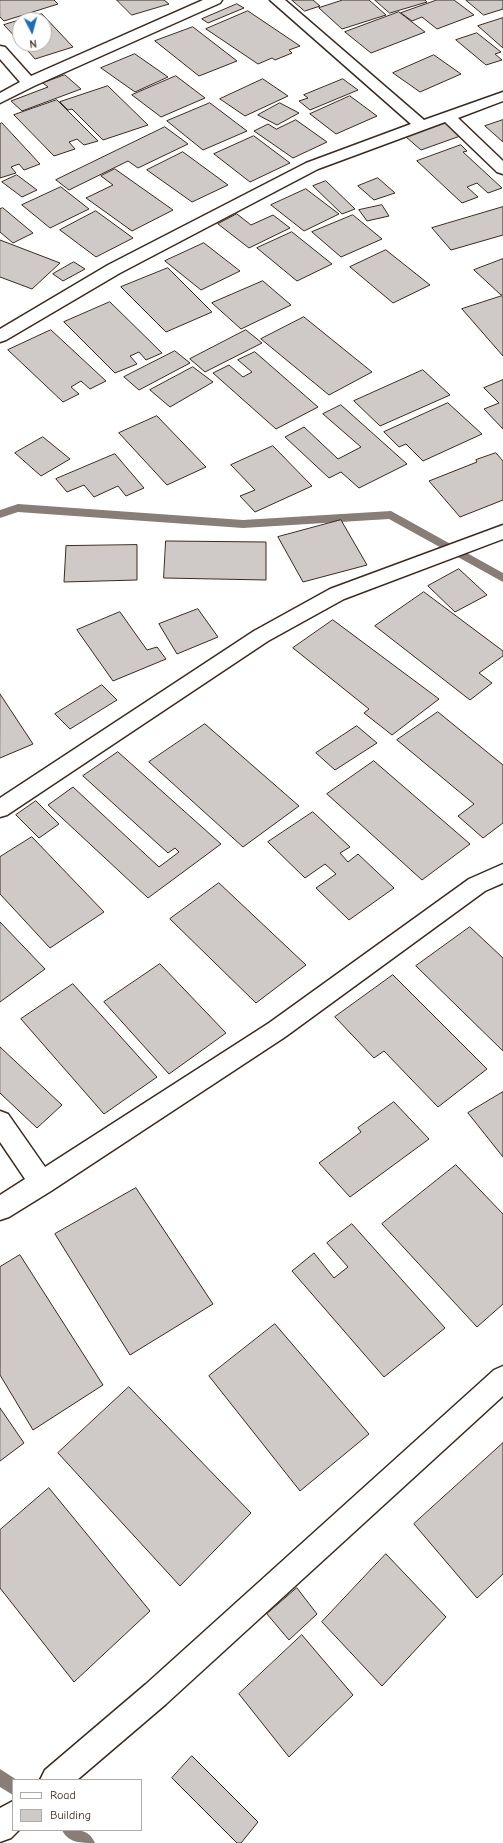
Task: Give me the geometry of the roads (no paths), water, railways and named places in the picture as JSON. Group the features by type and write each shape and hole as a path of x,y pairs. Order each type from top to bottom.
{"street":[{"path":"0,99 29,83 215,0"},
{"path":"277,0 422,126"},
{"path":"0,50 29,83"},
{"path":"0,336 114,269 312,166 503,96"},
{"path":"447,116 503,170"},
{"path":"0,809 261,636 330,598 503,532"},
{"path":"0,1209 277,1030 477,885 503,873"},
{"path":"0,1122 42,1183"},
{"path":"56,1779 156,1694 503,1379"},
{"path":"0,1827 12,1817"}],"waterway":[{"path":"0,514 18,508 243,524 391,515 503,578"},
{"path":"0,1777 12,1786"},
{"path":"71,1831 87,1843"}]}
